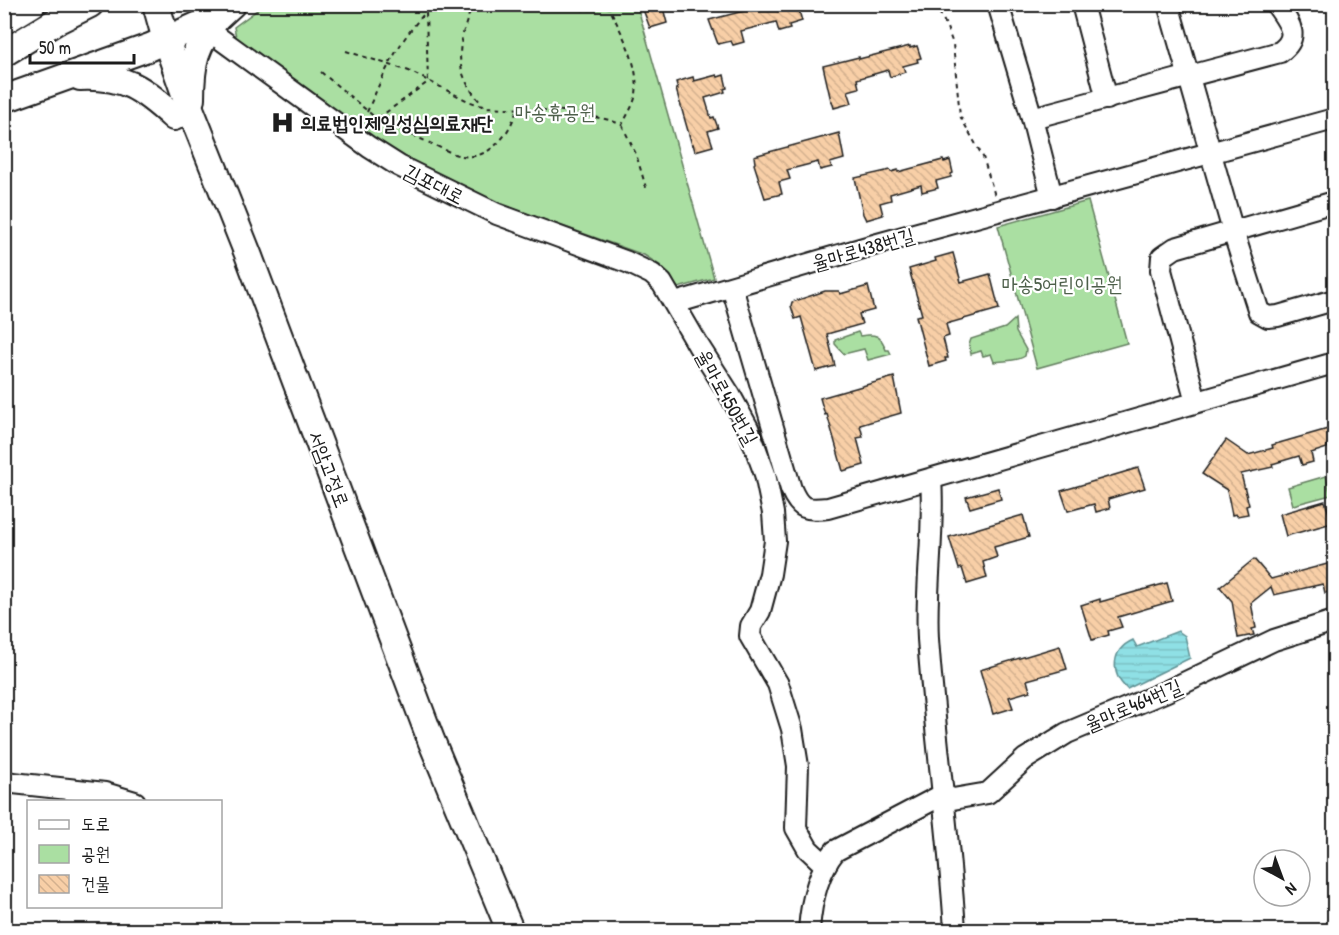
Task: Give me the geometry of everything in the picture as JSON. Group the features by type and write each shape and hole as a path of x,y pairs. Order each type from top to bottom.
{"main road":[{"path":"4,21 32,4"},
{"path":"4,53 60,19 90,4"},
{"name":"서암고정로","path":"139,4 158,44 262,338 414,745 491,930"},
{"name":"서암고정로","path":"156,4 158,44"},
{"path":"4,99 158,44 220,17"},
{"path":"62,78 95,77 122,80 182,114 194,58 220,17"},
{"name":"서암고정로","path":"182,114 248,254 431,740 510,930"}],"street":[{"path":"999,4 1052,197"},
{"path":"1082,4 1107,99"},
{"path":"1167,4 1259,312 1268,317 1278,316 1335,300"},
{"path":"1032,118 1280,52 1286,48 1292,32 1291,26 1276,4"},
{"name":"김포대로","path":"220,17 369,147 399,166 497,214 642,269 662,284 675,303"},
{"name":"율마로438번길","path":"675,303 870,246 1335,119"},
{"path":"1196,402 1161,270 1162,257 1175,248 1335,202"},
{"name":"율마로450번길","path":"732,287 797,503 810,510 828,508 1335,363"},
{"name":"율마로450번길","path":"675,303 748,428 765,474 773,513 775,541 770,574 760,611 752,626 750,636 778,684 792,729 798,766 796,828 808,849 825,864"},
{"path":"931,479 932,525 927,602 928,637 955,930"},
{"name":"율마로464번길","path":"825,864 836,851 942,795 953,799 988,793 1025,759 1067,734 1199,677 1274,640 1335,621"},
{"path":"4,782 105,793 131,800"},
{"path":"809,930 810,915 825,864"}],"path":[{"path":"428,4 426,12 428,82"},
{"path":"473,4 462,35 459,53 460,68 472,94 485,107"},
{"path":"935,4 953,44 960,116 983,157 995,196"},
{"path":"570,5 585,10 609,6 627,46 636,94 622,125"},
{"path":"367,112 401,40 426,12"},
{"path":"346,51 409,71 468,101 485,107 563,111 610,120 622,125 636,153 647,191"},
{"path":"321,72 377,119 462,157 472,156 495,147 504,138 517,109"},
{"path":"377,119 428,82"}],"green space":[{"name":"마송휴공원","path":"264,5 637,5 714,278 678,288 661,266 644,255 497,203 412,165 319,100 236,37 234,27"},
{"name":"마송5어린이공원","path":"1088,201 1127,343 1037,368 998,226"},
{"path":"1015,319 1016,332 1026,350 1025,356 1014,360 994,362 991,354 983,356 981,351 971,354 969,345 971,339 1005,328"},
{"path":"858,332 860,336 870,335 880,338 886,350 889,350 891,354 868,360 864,349 844,354 835,344 835,340"},
{"path":"1326,476 1331,495 1293,505 1288,487"}],"water":[{"path":"1178,631 1185,636 1190,658 1127,689 1121,683 1116,669 1115,662 1120,650 1133,640 1137,647"}],"building":[{"path":"641,4 662,4 667,23 650,28"},
{"path":"770,4 797,4 802,21 789,25 790,29 779,32 776,22 741,31 744,42 733,45 731,41 718,44 709,20"},
{"path":"910,46 910,48 917,46 921,58 917,59 918,62 903,66 905,72 890,77 888,70 857,79 859,88 848,91 852,103 834,108 823,66"},
{"path":"717,75 718,77 724,75 727,88 724,89 725,92 705,98 711,118 714,117 718,128 708,131 713,146 695,151 676,89 678,89 676,82 693,77 694,81"},
{"path":"839,133 844,159 830,163 832,167 820,170 818,162 787,170 790,179 779,182 782,194 765,198 754,164 754,156"},
{"path":"943,160 944,162 950,160 953,173 951,177 936,181 938,188 922,192 921,185 890,194 891,200 880,203 883,215 866,220 855,178 890,170 891,172 898,170 898,172"},
{"path":"953,253 961,282 990,274 999,309 946,324 949,336 943,338 948,358 945,358 946,361 929,366 916,316 922,315 909,269"},
{"path":"868,286 874,310 859,314 862,324 827,334 835,366 816,371 801,317 795,319 792,302 825,291 839,291 840,294"},
{"path":"894,377 901,413 860,425 863,437 857,438 864,465 843,471 827,414 825,415 820,398"},
{"path":"1328,429 1332,444 1311,453 1313,462 1302,465 1299,456 1272,464 1273,467 1241,474 1249,505 1246,506 1248,514 1232,515 1227,490 1202,474 1226,440 1248,455 1273,448 1272,445"},
{"path":"1138,468 1145,488 1108,499 1110,508 1096,512 1094,504 1068,511 1061,491"},
{"path":"998,488 1001,499 970,508 966,497"},
{"path":"1325,501 1332,523 1286,536 1280,514"},
{"path":"1023,515 1029,537 994,547 997,557 983,562 987,578 967,584 962,568 959,569 949,537"},
{"path":"1254,559 1271,579 1335,562 1335,590 1325,593 1323,584 1274,595 1271,587 1251,603 1256,628 1252,629 1254,635 1238,638 1232,601 1220,587"},
{"path":"1167,583 1172,601 1118,617 1122,627 1108,631 1109,635 1092,640 1081,605 1100,599 1100,602"},
{"path":"1060,646 1067,669 1027,680 1030,691 1009,697 1013,708 993,714 980,670"}],"place":[{"name":"의료법인제일성심의료재단","path":"282,123"}]}
